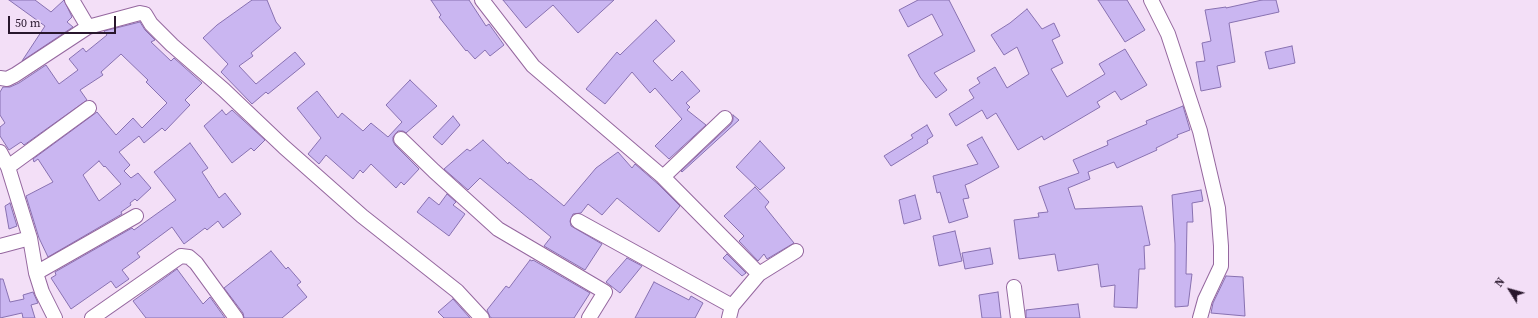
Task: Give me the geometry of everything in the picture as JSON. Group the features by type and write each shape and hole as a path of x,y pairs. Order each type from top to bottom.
{"street":[{"path":"72,0 88,27"},
{"path":"482,0 533,66 663,177 759,274"},
{"path":"1151,0 1168,34 1197,124 1218,208 1221,266 1205,300 1200,318"},
{"path":"0,78 7,79 15,75 88,27 140,13 145,14 151,24 172,45 224,90 284,147 362,216 457,291 482,318"},
{"path":"55,318 42,292 36,273 30,238 3,159 90,108"},
{"path":"663,177 725,118"},
{"path":"401,139 498,229 605,292 589,318"},
{"path":"36,273 136,216"},
{"path":"578,221 730,312 759,274 796,251"},
{"path":"0,246 30,238"},
{"path":"92,318 182,256 189,257 196,263 236,318"},
{"path":"1014,287 1018,318"}],"building":[{"path":"9,0 35,0 51,12 64,0 72,17 67,22 73,27 22,61 45,26"},
{"path":"252,0 267,0 276,22 281,28 251,53 253,56 239,66 256,84 295,52 305,64 268,94 266,92 252,104 221,72 228,64 203,38 217,25"},
{"path":"431,0 469,0 486,26 489,24 504,45 490,56 485,50 475,59 467,50 466,51 439,17 441,15"},
{"path":"503,0 614,0 578,33 553,5 526,28"},
{"path":"918,0 949,0 975,51 934,73 947,90 936,98 920,77 908,55 943,35 932,14 908,27 899,10"},
{"path":"1098,0 1127,0 1145,30 1125,42"},
{"path":"1262,0 1276,0 1279,12 1229,23 1235,62 1217,66 1221,87 1201,91 1196,62 1205,61 1202,43 1211,41 1205,10 1226,8"},
{"path":"1027,9 1042,29 1054,23 1060,36 1052,40 1063,63 1051,69 1067,97 1105,74 1099,64 1125,49 1147,85 1121,100 1115,91 1097,102 1100,107 1044,140 1042,136 1018,150 996,113 987,119 982,110 956,126 949,114 974,98 969,90 980,83 977,78 995,67 1007,88 1029,74 1017,47 1004,55 991,35 1010,23"},
{"path":"656,20 675,41 653,61 672,81 682,71 700,91 686,103 690,107 687,110 706,125 669,159 655,146 682,119 655,88 650,93 632,72 605,104 586,89 617,52 620,55"},
{"path":"140,22 145,30 155,40 151,42 171,61 174,58 202,83 185,100 190,105 165,131 162,128 144,143 139,136 119,152 130,165 124,171 131,178 138,173 151,188 137,201 135,199 130,203 131,205 121,212 122,214 48,257 39,238 26,196 53,182 38,159 34,162 33,159 97,112 116,135 133,118 142,128 167,103 146,82 148,80 121,54 101,72 103,75 80,90 87,100 24,145 21,142 9,150 0,136 0,127 5,123 0,115 0,92 3,87 10,87 19,83 46,65 59,84 78,70 69,59 83,48 86,52 107,35 104,31","holes":["99,161 104,167 105,166 121,184 99,201 83,175"]},
{"path":"1292,46 1295,63 1269,69 1265,52"},
{"path":"410,80 437,106 406,133 403,131 398,131 393,137 395,145 419,169 404,185 401,182 396,188 371,164 363,173 360,170 353,179 326,155 319,164 308,154 321,138 297,108 317,91 338,118 342,113 363,131 371,123 388,137 402,122 386,105"},
{"path":"1183,106 1190,130 1177,135 1178,137 1156,148 1157,150 1117,168 1114,162 1088,172 1090,179 1068,188 1075,209 1142,206 1150,245 1144,246 1145,269 1139,269 1137,308 1114,307 1115,285 1101,287 1098,264 1058,271 1055,254 1019,259 1014,220 1039,217 1038,213 1048,212 1039,187 1079,173 1073,160 1108,145 1107,141 1147,124 1146,121"},
{"path":"222,110 226,115 232,110 265,140 254,151 251,148 232,163 204,126"},
{"path":"733,115 739,120 682,172 681,171 731,124"},
{"path":"453,116 460,125 442,145 433,137"},
{"path":"927,125 933,136 927,140 928,143 891,166 884,156 913,138 911,135"},
{"path":"982,137 999,167 965,185 969,198 963,199 968,217 949,223 940,192 937,193 933,176 978,164 967,145"},
{"path":"483,140 508,164 509,162 564,206 596,168 618,152 632,168 635,164 680,206 659,232 617,198 602,215 588,204 581,213 573,214 570,221 571,226 602,244 585,270 544,246 551,237 480,178 468,190 444,169 467,149 470,151"},
{"path":"760,141 785,168 760,190 736,167"},
{"path":"190,143 208,168 202,172 219,198 225,193 241,214 223,228 218,221 207,230 205,228 184,244 172,227 137,253 140,257 122,270 129,279 116,288 111,281 71,309 51,278 56,275 55,272 132,228 134,230 176,200 154,172"},
{"path":"755,187 769,202 765,207 794,243 767,259 764,254 758,261 739,241 744,236 724,216"},
{"path":"1201,190 1203,201 1192,203 1193,222 1187,222 1186,274 1192,274 1188,306 1175,307 1175,244 1172,195"},
{"path":"447,194 456,202 453,205 465,214 449,236 417,212 429,197 439,205"},
{"path":"915,195 921,219 904,224 899,200"},
{"path":"10,203 17,226 9,229 5,206"},
{"path":"955,231 962,261 939,266 933,236"},
{"path":"990,248 993,264 965,269 962,253"},
{"path":"271,251 286,269 288,267 301,282 297,285 307,297 282,318 244,318 243,313 224,288"},
{"path":"727,254 746,273 742,276 723,258"},
{"path":"627,258 642,266 620,293 606,282"},
{"path":"530,260 533,260 590,293 574,318 490,317 487,310 506,286 509,288"},
{"path":"177,269 203,304 210,297 225,318 146,318 133,301"},
{"path":"1226,276 1243,277 1245,316 1211,313 1213,303"},
{"path":"0,279 3,279 10,302 24,299 23,295 33,292 38,303 31,305 35,318 23,318 22,313 0,318"},
{"path":"654,282 689,300 691,296 703,303 695,318 635,318"},
{"path":"998,292 1001,318 982,318 979,295"},
{"path":"453,299 470,318 444,318 438,312"},
{"path":"1078,304 1080,318 1026,318 1026,310"}]}
